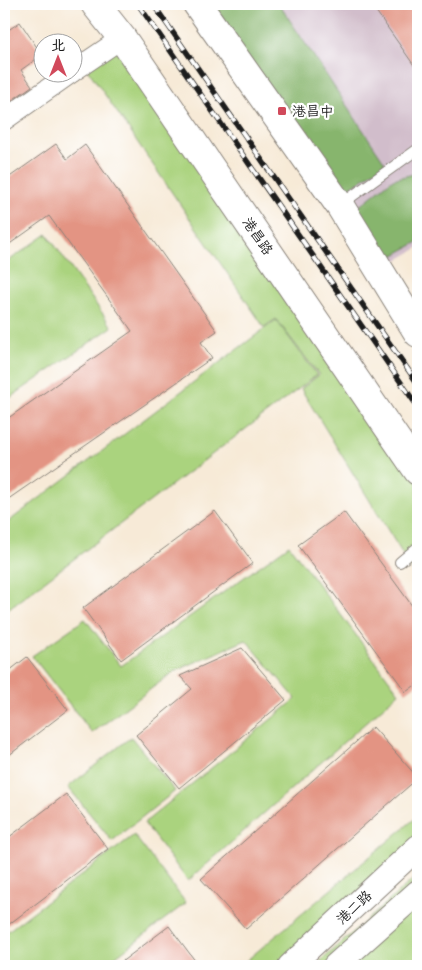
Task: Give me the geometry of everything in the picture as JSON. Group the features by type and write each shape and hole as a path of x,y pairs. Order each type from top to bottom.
{"main road":[{"name":"港昌路","path":"95,4 122,38 418,471"},
{"path":"197,4 340,206 418,333"}],"street":[{"path":"82,65 122,38"},
{"path":"4,120 58,82"},
{"name":"港二路","path":"290,966 418,847"},
{"path":"335,966 418,892"}],"lane":[{"path":"340,206 418,149"},
{"path":"400,562 418,547"}],"shaded area":[{"path":"200,4 418,4 418,248 387,266"}],"green space":[{"path":"203,4 279,4 385,163 340,195"},
{"path":"122,42 418,474 418,579 301,389 319,375 276,319 264,327 86,67"},
{"path":"418,173 418,242 387,259 352,212 393,179"},
{"path":"47,234 112,327 4,402 4,264"},
{"path":"276,320 317,375 4,612 4,525"},
{"path":"289,545 399,693 188,881 144,823 296,699 246,640 175,671 92,733 32,656 85,619 121,666"},
{"path":"131,737 175,791 112,841 68,787"},
{"path":"418,816 418,862 296,966 240,966"},
{"path":"134,835 186,903 103,966 4,966 4,934"},
{"path":"418,875 418,966 315,966"}],"building":[{"path":"371,4 418,4 418,71"},
{"path":"20,22 32,40 32,62 21,70 32,86 4,106 4,33"},
{"path":"56,144 67,159 85,145 217,331 201,342 212,358 4,502 4,421 132,331 49,216 4,248 4,181"},
{"path":"215,511 253,563 121,660 83,608"},
{"path":"344,512 418,614 418,683 406,692 298,545"},
{"path":"242,648 286,700 179,788 136,735 192,689 180,676"},
{"path":"27,657 68,710 4,759 4,675"},
{"path":"373,727 418,778 246,929 201,879"},
{"path":"66,794 108,849 4,928 4,841"},
{"path":"169,926 199,966 116,966"}],"railway":[{"path":"138,4 418,407"},
{"path":"153,4 418,384"}],"place":[{"name":"港昌中","path":"282,111"}]}
